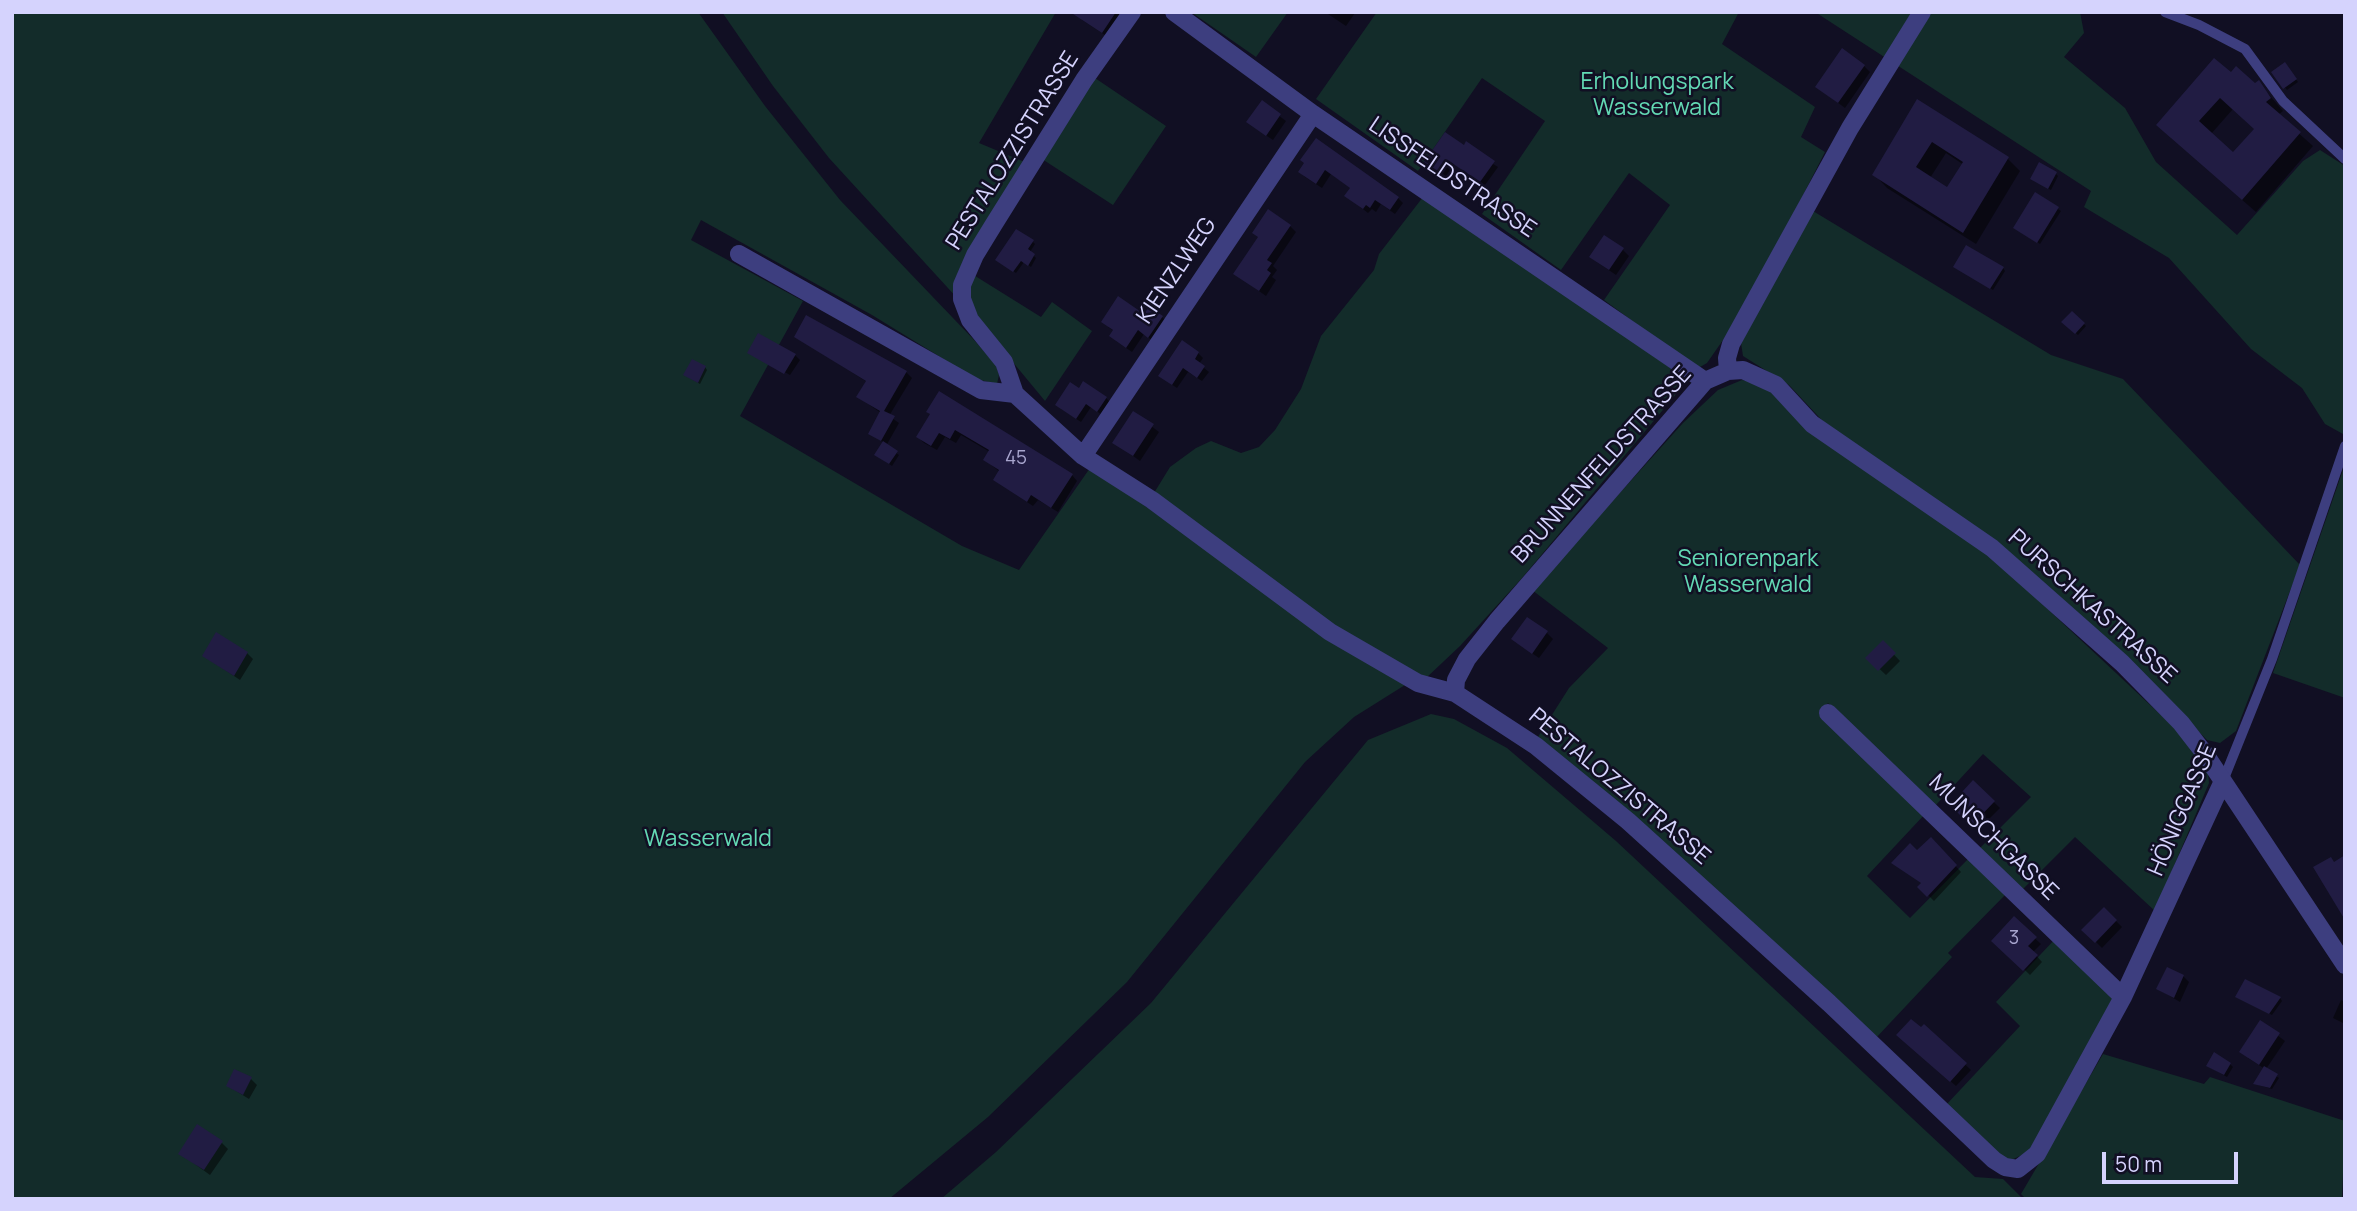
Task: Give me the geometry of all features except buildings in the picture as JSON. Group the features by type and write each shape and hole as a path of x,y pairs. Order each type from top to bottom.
{"street":[{"name":"PESTALOZZISTRASSE","path":"1132,12 1084,80 981,245 962,285 962,299 970,320 1004,362 1015,394 1083,456 1152,500 1330,632 1418,682 1455,693 1536,746 1628,821 1829,1003 1994,1160 2018,1169"},
{"name":"LISSFELDSTRASSE","path":"1174,12 1313,114 1705,381"},
{"name":"BRUNNENFELDSTRASSE","path":"1455,693 1457,680 1467,659 1497,621 1705,381 1728,371 1727,358 1731,344 1765,288 1850,128 1922,12"},
{"name":"KIENZLWEG","path":"1083,456 1313,114"},
{"path":"739,254 981,390 1015,394"},
{"name":"PURSCHKASTRASSE","path":"1728,371 1743,370 1776,385 1812,424 1992,548 2122,663 2181,723 2223,781 2345,965"},
{"name":"MUNSCHGASSE","path":"1828,713 2123,998"},
{"name":"HÖNIGGASSE","path":"2018,1169 2030,1163 2037,1154 2123,998 2223,781"}],"lane":[{"path":"2165,12 2199,25 2245,49 2283,101 2345,159"},
{"name":"HÖNIGGASSE","path":"2223,781 2272,659 2345,446"}],"green space":[{"name":"Wasserwald","path":"12,12 698,12 765,106 840,200 976,342 996,365 999,375 997,384 976,379 872,315 701,220 691,240 803,301 740,416 962,546 1019,570 1090,468 1405,685 1354,717 1305,762 1127,982 988,1117 889,1199 12,1199"},
{"path":"722,12 1056,12 979,143 1027,163 958,299 829,158 773,86"},
{"path":"1191,12 1288,12 1256,57"},
{"name":"Erholungspark Wasserwald","path":"1377,12 1739,12 1722,44 1815,107 1801,137 1825,152 1746,307 1707,363 1700,367 1692,365 1604,300 1670,205 1629,173 1561,270 1482,214 1545,121 1482,78 1418,171 1316,99"},
{"path":"1815,12 2080,12 2084,33 2064,57 2125,108 2156,162 2237,235 2303,161 2320,150 2345,166 2343,434 2325,424 2302,388 2251,349 2169,258 2084,207 2091,191"},
{"path":"1092,76 1166,126 1113,205 1042,159"},
{"path":"1423,197 1688,380 1522,578 1460,646 1425,679 1340,631 1154,493 1170,467 1196,448 1211,441 1241,453 1259,447 1275,430 1301,389 1321,336 1374,270 1379,254"},
{"path":"1813,211 2051,355 2123,379 2300,565 2236,731 2220,743 2207,740 2116,648 2049,587 1998,545 1832,431 1789,385 1743,356 1741,343"},
{"path":"972,274 1041,317 1052,302 1092,331 1045,401 973,314 967,289"},
{"name":"Seniorenpark Wasserwald","path":"1742,380 1768,385 1991,556 2179,732 2208,773 2209,783 2155,911 2075,837 2021,891 1979,849 2031,797 1983,754 1935,806 1828,703 1819,714 1925,814 1867,876 1910,918 1970,857 2007,893 1948,953 1952,957 1875,1039 1536,740 1569,688 1608,648 1532,590 1683,423 1718,390"},
{"path":"2345,464 2345,698 2273,673"},
{"path":"1431,714 1454,719 1507,748 1616,841 1975,1177 2003,1179 2023,1199 941,1199 996,1152 1151,1003 1368,740"},
{"path":"2055,939 2115,995 2031,1151 2011,1160 2001,1158 1946,1105 2020,1026 1996,1002"},
{"path":"2103,1054 2204,1084 2210,1077 2345,1121 2342,1199 2026,1199 2021,1194"}]}
